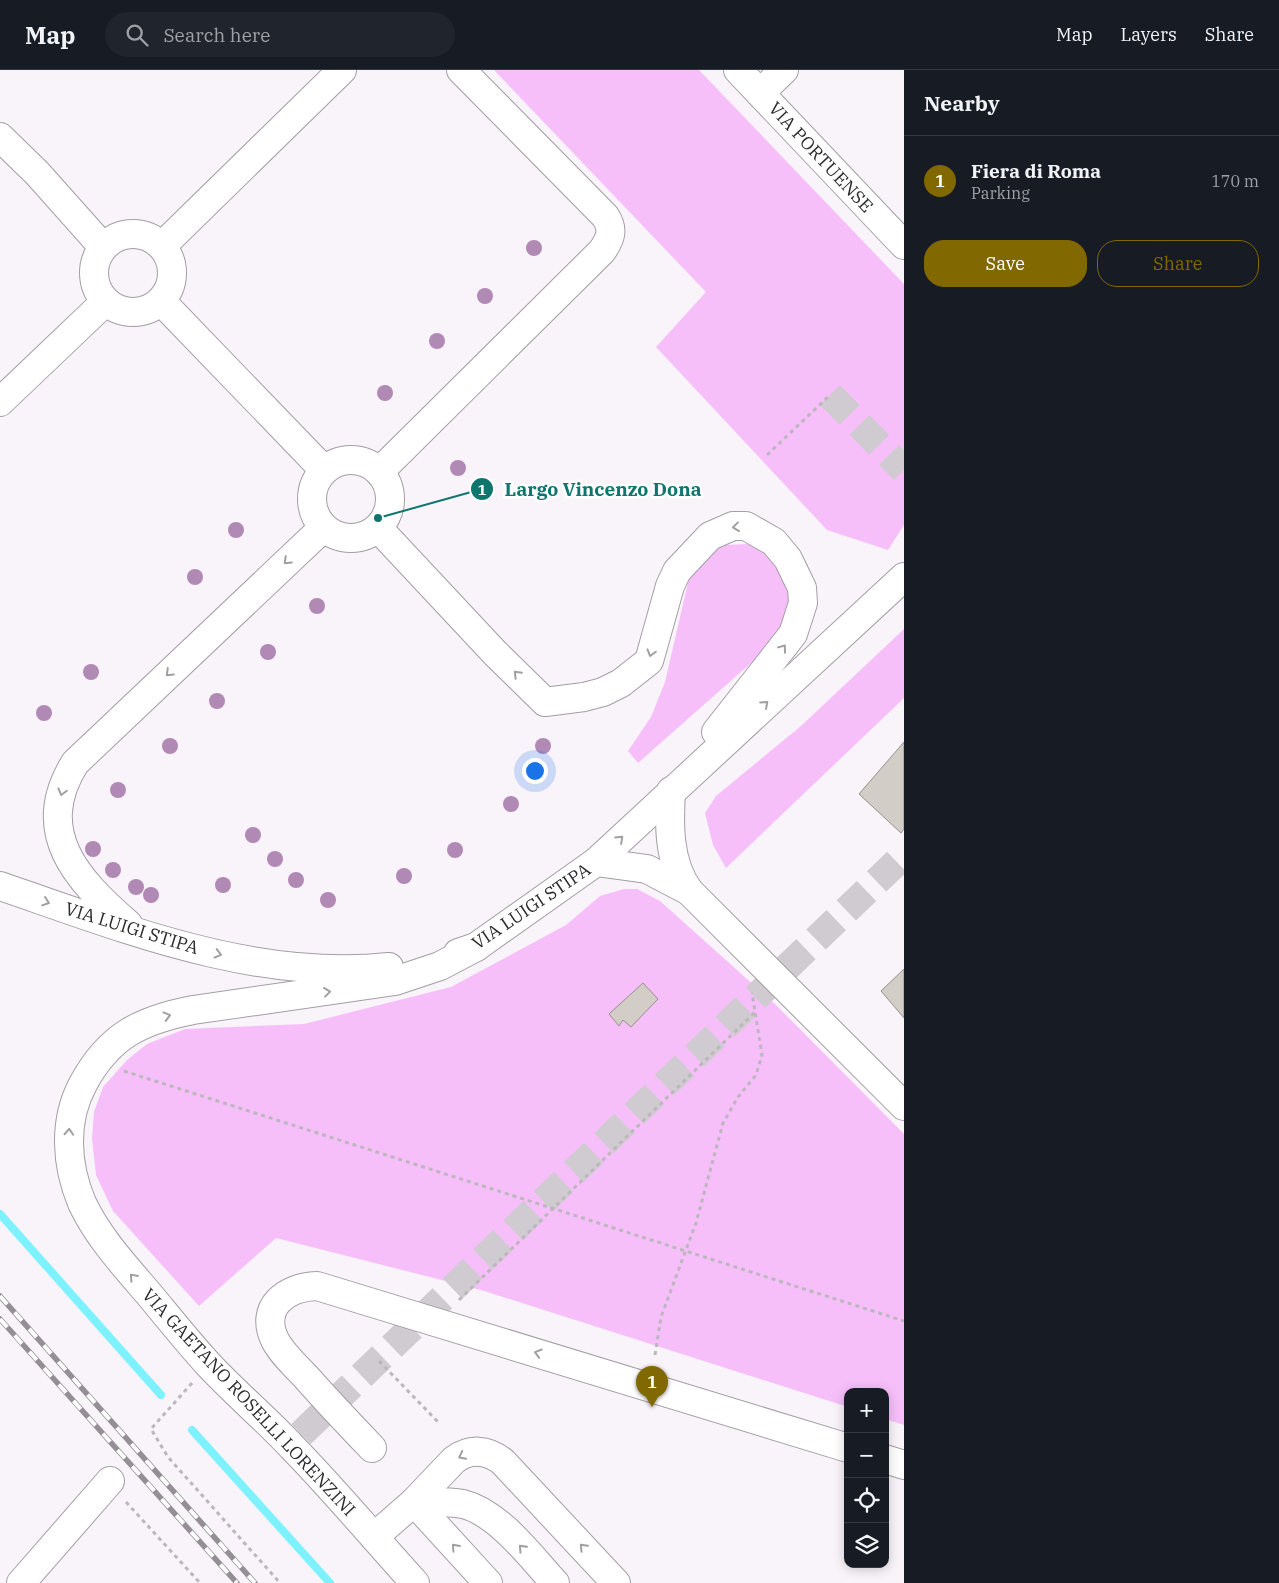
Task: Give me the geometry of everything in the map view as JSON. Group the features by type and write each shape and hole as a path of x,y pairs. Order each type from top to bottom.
{"street":[{"path":"162,246 342,70"},
{"path":"379,472 602,250 612,233 605,216 461,70"},
{"name":"VIA PORTUENSE","path":"738,70 904,245"},
{"path":"760,93 784,70"},
{"path":"0,137 37,173 103,247"},
{"path":"132,234 143,235 162,246 169,259 172,274 171,284 161,301 151,309 133,313 115,309 105,302 95,284 93,274 94,264 103,247 122,235 132,234"},
{"path":"161,301 324,470"},
{"path":"0,402 105,302"},
{"path":"352,460 367,464 379,472 386,481 390,501 384,520 378,528 356,539 333,535 322,528 312,509 311,499 315,483 324,470 332,464 352,460"},
{"path":"378,528 545,702 584,697 603,692 621,683 649,662 672,580 683,564 710,536 732,526 746,526 774,542 788,559 802,588 803,603 798,625 779,653 752,685 675,787 672,847 680,879 689,891 904,1106"},
{"path":"140,934 96,896 80,878 68,856 59,818 60,797 65,782 75,763 322,528"},
{"name":"VIA LUIGI STIPA","path":"0,886 140,934 247,961 306,969 354,970 400,966 476,947 596,862 904,577"},
{"path":"596,862 646,869 689,891"},
{"name":"VIA GAETANO ROSELLI LORENZINI","path":"414,1583 294,1448 208,1364 105,1242 82,1202 72,1170 68,1135 75,1101 88,1074 112,1043 135,1027 152,1020 194,1010 395,982 440,966 476,947"},
{"path":"372,1448 277,1344 270,1320 276,1303 293,1290 316,1286 844,1447"},
{"path":"374,1537 414,1502 462,1454 482,1451 493,1454 616,1583"},
{"path":"889,1460 904,1465"},
{"path":"21,1583 118,1491"},
{"path":"414,1502 488,1583"},
{"path":"414,1502 464,1504 484,1513 502,1526 555,1583"}],"path":[{"path":"767,455 830,395"},
{"path":"656,1355 661,1317 687,1250 723,1123 738,1097 756,1075 762,1055 751,984"},
{"path":"459,1300 755,1012"},
{"path":"118,1070 687,1250 904,1321"},
{"path":"379,1361 440,1424"},
{"path":"208,1364 151,1429 168,1457 280,1583"},
{"path":"118,1491 200,1583"}],"shaded area":[{"path":"494,70 699,70 904,284 904,525 888,550 827,530 656,347 706,292"},
{"path":"751,544 782,558 796,608 768,648 638,763 628,751 651,717 665,682 689,578 720,545"},
{"path":"904,629 904,698 726,868 713,845 705,813 716,796 801,726"},
{"path":"624,889 637,889 660,901 776,1005 904,1134 904,1425 889,1420 889,1388 844,1388 844,1406 481,1290 276,1238 199,1306 113,1211 96,1175 92,1139 94,1112 103,1087 127,1060 147,1044 185,1029 304,1024 451,987 566,925 600,896"}],"building":[{"path":"904,742 904,829 901,833 859,794"},
{"path":"904,969 904,1018 881,991"},
{"path":"643,983 658,999 631,1027 623,1020 619,1026 609,1014"}],"waterway":[{"path":"0,1214 161,1395"},
{"path":"192,1430 330,1583"}],"tunnel":[{"path":"830,395 904,470"},
{"path":"301,1434 904,855"}],"railway":[{"path":"0,1296 255,1583"},
{"path":"0,1319 237,1583"}],"place":[{"name":"Largo Vincenzo Dona","path":"378,518"},
{"name":"Fiera di Roma","path":"652,1407"}]}
